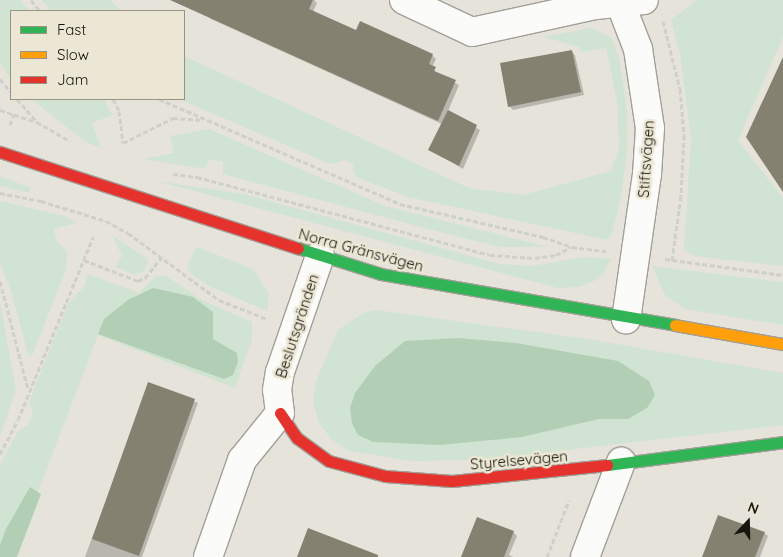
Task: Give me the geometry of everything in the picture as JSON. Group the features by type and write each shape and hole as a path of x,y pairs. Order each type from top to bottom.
{"street":[{"name":"Stiftsvägen","path":"404,0 472,32 628,1 650,128 648,174 626,319"},
{"name":"Norra Gränsvägen","path":"0,152 381,274 626,319 783,344"},
{"name":"Beslutsgränden","path":"280,413 277,390 293,330 320,256"},
{"name":"Styrelsevägen","path":"280,413 297,438 323,458 385,476 452,481 582,470 621,462 783,442"},
{"path":"208,557 242,460 280,413"},
{"path":"585,557 621,462"}],"path":[{"path":"31,0 39,10"},
{"path":"0,79 10,91"},
{"path":"19,100 36,122"},
{"path":"114,100 119,111 123,143 132,136 173,118 187,116 211,121"},
{"path":"161,100 400,204 543,237 572,247 610,252"},
{"path":"0,110 36,122 76,144"},
{"path":"168,173 197,177 490,255 535,258 556,255 572,247"},
{"path":"0,193 41,201 106,221 162,258 218,300 293,330"},
{"path":"0,454 18,420 28,389 93,237"},
{"path":"84,260 138,281 146,278 162,258"},
{"path":"672,260 783,275"},
{"path":"0,281 28,389"},
{"path":"547,557 582,470"}],"green space":[{"path":"0,0 20,0 28,10 10,10 10,78 0,63"},
{"path":"42,0 110,0 120,10 50,10"},
{"path":"697,0 783,0 783,37 738,140 783,198 783,266 693,256 684,249 691,139 680,54 671,20"},
{"path":"590,28 611,37 619,58 627,110 627,151 621,197 612,234 607,240 408,197 356,177 352,169 354,165 345,160 330,164 181,100 185,100 185,56 469,188 523,195 611,171 619,148 617,101 606,48 580,52 580,47 543,37"},
{"path":"32,100 104,100 112,115 92,123 101,148 86,142"},
{"path":"209,129 385,206 549,247 499,247 413,225 223,174 223,162 209,159 205,169 144,159 174,153 170,136"},
{"path":"0,176 31,188 29,193 0,186"},
{"path":"156,181 244,194 500,264 532,266 585,257 611,259 604,273 596,280 579,287 558,288"},
{"path":"0,201 64,216 76,223 54,229 57,242 67,251 66,270 32,356 28,354 11,291 0,264"},
{"path":"112,235 148,259 148,264 143,271 135,275 115,267 122,256"},
{"path":"197,247 253,269 269,294 267,311 209,286 191,274 187,267"},
{"path":"652,266 783,282 783,325 685,309 665,295"},
{"path":"88,274 139,293 156,276 166,276 202,300 252,322 252,339 235,388 98,335 13,557 0,557 0,465 18,431 28,425 33,411 29,402 69,302 84,287"},
{"path":"153,288 193,297 213,312 213,339 237,353 238,362 233,375 224,379 98,334 104,319 128,300"},
{"path":"0,302 16,390 0,436"},
{"path":"377,310 594,340 783,373 783,425 480,460 412,461 349,451 331,439 319,423 313,402 316,381 338,330 363,313"},
{"path":"458,338 516,343 618,361 649,381 655,395 647,408 628,419 599,419 522,437 440,445 373,442 358,435 352,423 350,408 355,393 375,366 405,341"},
{"path":"30,487 41,494 17,557 0,557 0,545 6,529"}],"building":[{"path":"170,0 313,0 309,9 356,30 360,21 433,54 429,64 436,67 434,71 456,80 438,121"},
{"path":"572,50 581,92 508,107 500,63"},
{"path":"783,57 783,192 746,137"},
{"path":"448,110 477,125 459,166 428,150"},
{"path":"148,382 195,399 139,556 92,539"},
{"path":"718,515 765,532 755,557 702,557"},
{"path":"477,517 514,531 504,557 461,557"},
{"path":"308,528 378,555 378,557 297,557"}],"traffic: fast":[{"path":"298,248 381,274 675,325"},
{"path":"607,465 783,442"}],"traffic: slow":[{"path":"675,325 783,344"}],"traffic: jam":[{"path":"0,152 298,248"},
{"path":"280,413 297,438 329,461 385,476 452,481 607,465"}]}
